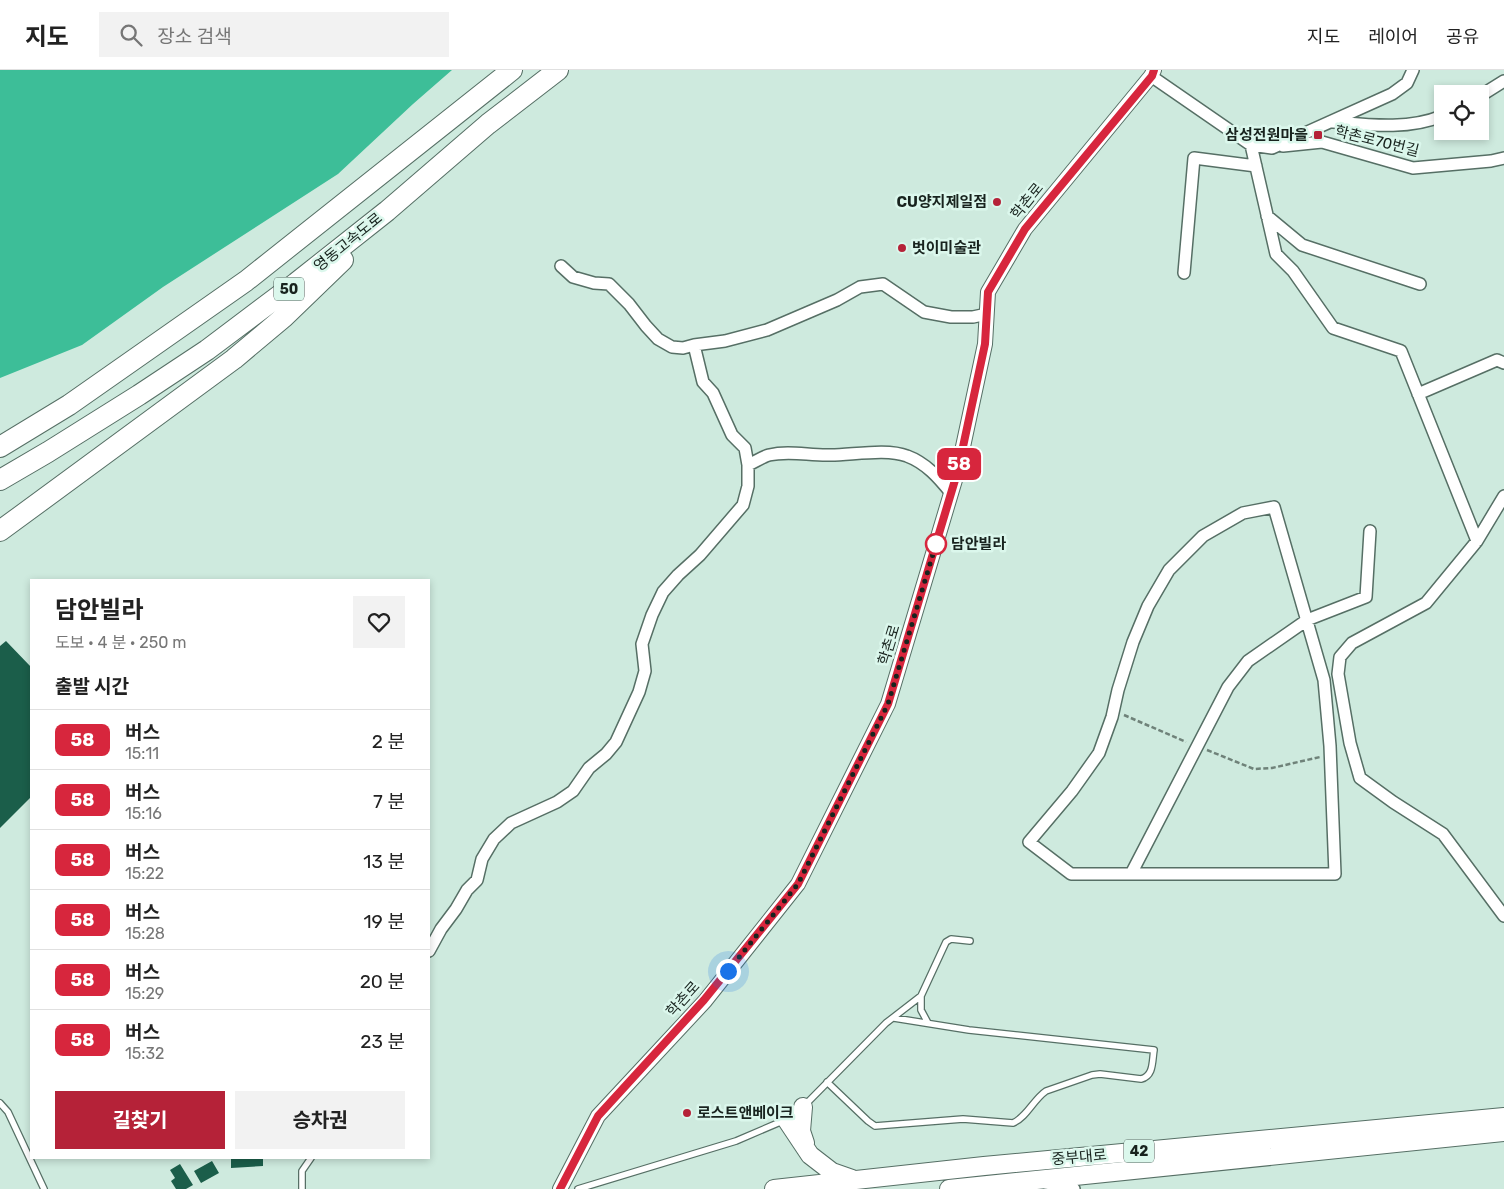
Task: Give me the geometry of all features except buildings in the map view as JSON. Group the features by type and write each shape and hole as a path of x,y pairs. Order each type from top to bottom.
{"highway":[{"name":"50","path":"0,447 69,405 179,330 246,281 512,70"},
{"name":"영동고속도로","path":"0,480 123,406 207,350 296,283 409,192 488,124 558,70"},
{"path":"0,531 234,358 278,323 409,192"}],"main road":[{"path":"803,1107 801,1131 810,1155"},
{"name":"중부대로","path":"774,1189 994,1165 1504,1117"},
{"path":"786,1119 810,1155 832,1172 855,1180"},
{"name":"중부대로","path":"949,1189 1504,1132"}],"street":[{"name":"학촌로70번길","path":"1272,148 1392,94 1406,83 1413,70"},
{"name":"학촌로70번길","path":"1153,73 1251,145 1272,148 1322,142 1413,168 1491,161 1504,158"},
{"name":"학촌로","path":"560,1189 598,1116 704,1000 798,884 888,704 958,470 985,344 988,292 1025,229 1153,73"},
{"path":"1489,90 1504,80"},
{"path":"1331,122 1379,126 1426,123 1434,120"},
{"path":"1251,145 1276,254 1293,271 1333,328 1401,351 1477,541"},
{"path":"1184,273 1194,158 1256,166"},
{"path":"1267,216 1302,244 1420,284"},
{"path":"561,266 573,277 594,283 609,284 629,304 652,332 672,347 683,348 725,341 767,330 837,300 860,287 883,284 924,312 951,316 987,314"},
{"path":"430,949 467,890 477,880 482,859 494,839 511,823 557,802 573,791 589,768 606,754 616,742 645,671 642,644 652,615 663,592 700,555 743,505 748,486 748,465 745,448 732,435 713,393 703,382 694,345"},
{"path":"1418,394 1497,360 1504,363"},
{"path":"748,465 768,455 794,452 816,455 857,453 906,455 925,465 951,492"},
{"path":"1504,496 1477,541 1426,603 1352,643 1340,657 1338,674 1350,743 1360,778 1443,834 1504,916"},
{"path":"1274,507 1307,620 1324,680 1330,750 1335,874 1071,874 1029,842 1072,791 1099,753 1114,711 1133,642 1148,606 1169,570 1202,536 1243,513 1274,507"},
{"path":"1131,874 1228,687 1248,661 1307,620 1366,597 1370,531"},
{"path":"1330,750 1350,743"},
{"path":"1032,1180 1058,1188 1074,1189"}],"lane":[{"path":"928,1023 921,1010 921,996 946,942 951,939 970,941"},
{"path":"578,1189 736,1141 794,1116 886,1023 921,996"},
{"path":"827,1082 875,1126 963,1119 1013,1123 1019,1120 1046,1090 1100,1074 1146,1078 1150,1073 1154,1050 969,1030 894,1018"},
{"path":"0,1102 8,1112 44,1189"},
{"path":"302,1189 302,1171 310,1159"}],"path":[{"path":"1114,711 1197,747 1254,768 1272,768 1330,750"}],"green space":[{"path":"0,70 452,70 338,174 163,287 82,345 0,378"}],"bus line":[{"name":"58","path":"560,1189 598,1116 704,1000 798,884 888,704 958,470 985,344 988,292 1025,229 1152,76 1154,70"}],"place":[{"name":"삼성전원마을","path":"1318,135"},
{"name":"CU양지제일점","path":"997,202"},
{"name":"벗이미술관","path":"902,248"},
{"name":"담안빌라","path":"936,544"},
{"name":"로스트앤베이크","path":"687,1113"}],"route":[{"path":"728,971 798,884 888,704 936,544"}]}
